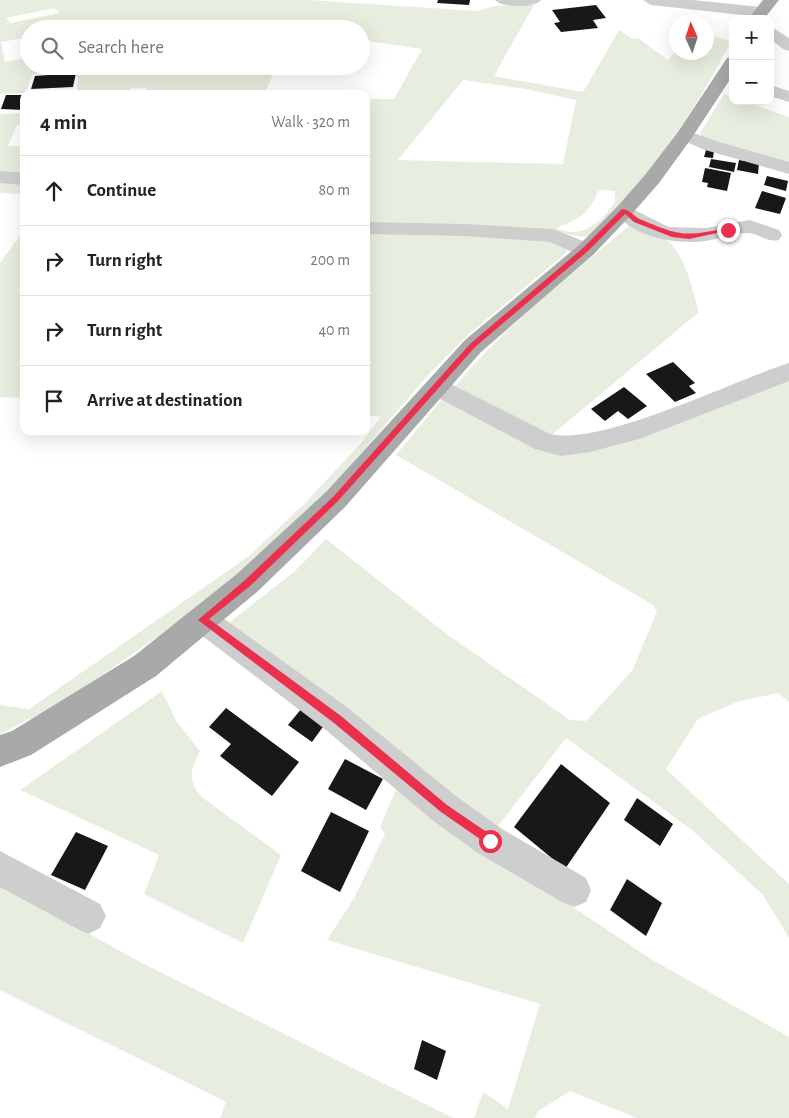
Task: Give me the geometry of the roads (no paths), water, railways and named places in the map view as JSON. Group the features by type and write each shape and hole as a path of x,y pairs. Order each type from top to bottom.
{"main road":[{"path":"758,15 771,0"},
{"path":"0,751 20,744 145,666 247,584 336,499 473,346 586,250 624,211 685,135 729,73"}],"street":[{"path":"503,0 532,0"},
{"path":"651,0 735,4 758,15"},
{"path":"774,29 789,27"},
{"path":"774,33 789,46"},
{"path":"774,91 789,97"},
{"path":"685,135 712,146 789,168"},
{"path":"0,177 20,179"},
{"path":"624,211 636,220 672,235 689,237 745,227 755,228 772,235"},
{"path":"370,228 464,230 552,236 586,250"},
{"path":"436,387 544,442 561,446 590,442 630,432 789,372"},
{"path":"202,620 337,720 444,808 490,841 574,890"},
{"path":"0,868 88,916"}]}
